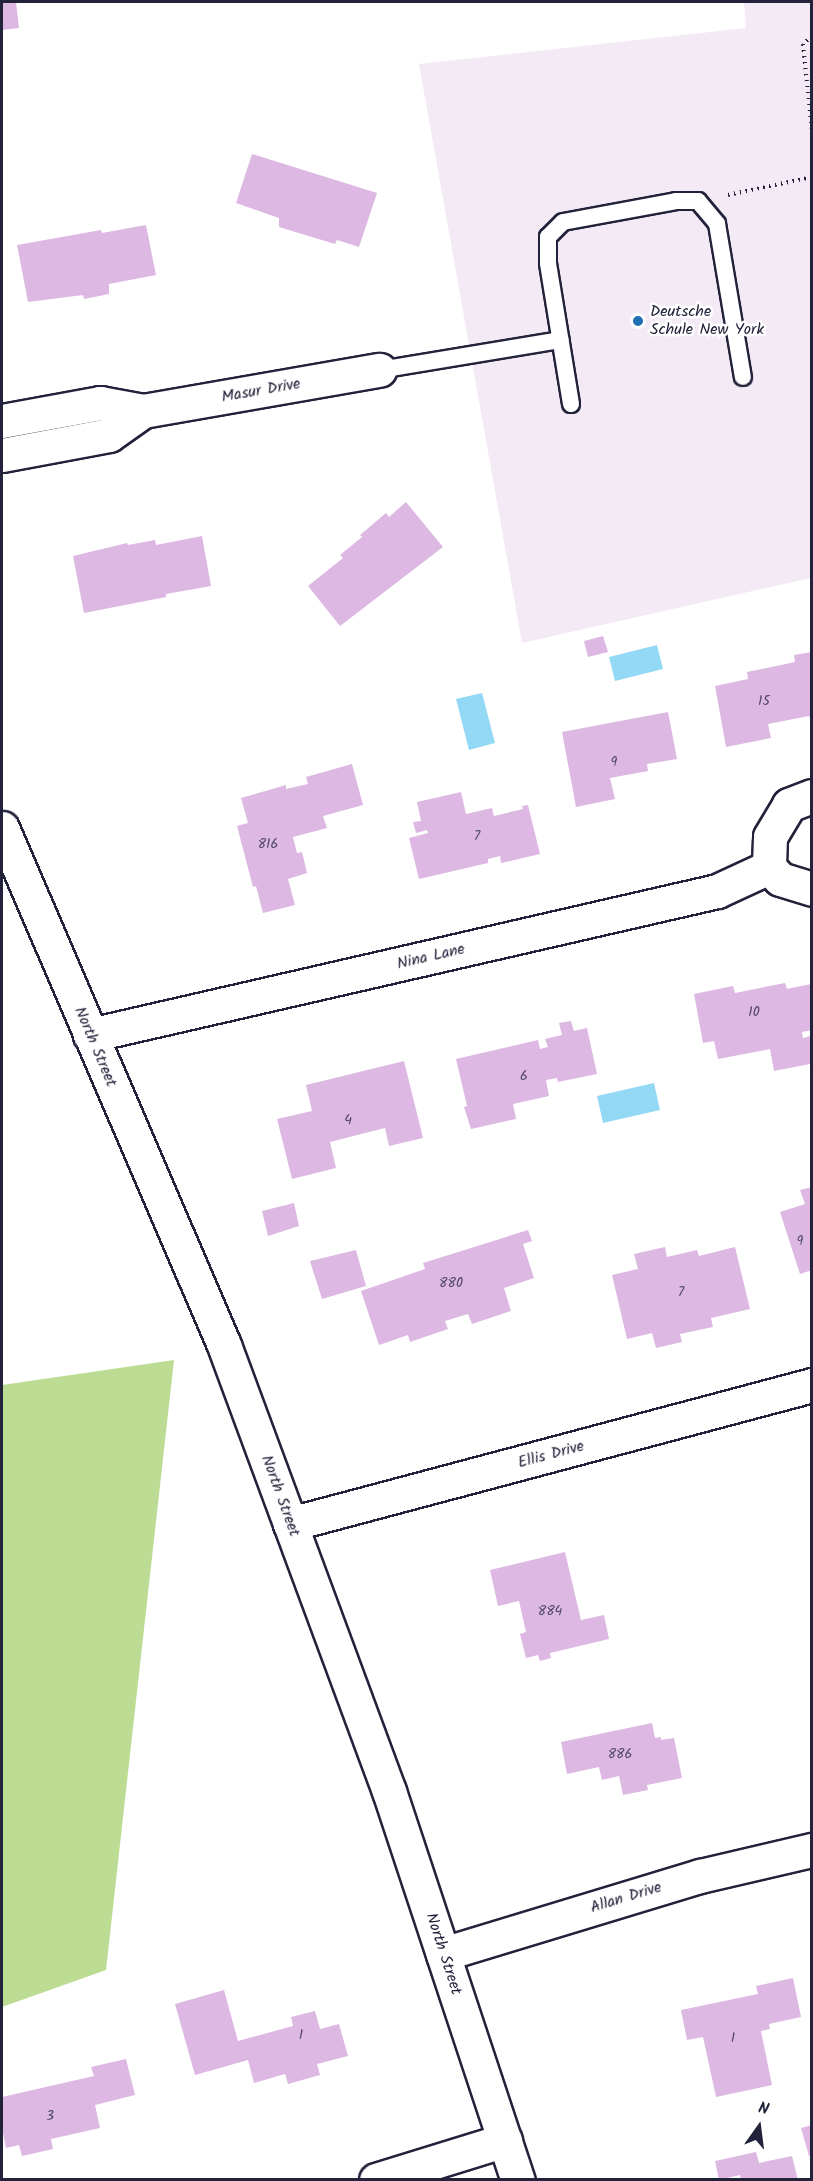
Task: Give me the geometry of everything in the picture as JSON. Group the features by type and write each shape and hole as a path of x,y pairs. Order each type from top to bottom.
{"street":[{"name":"Masur Drive","path":"2,422 100,403 143,411 379,370"},
{"name":"Masur Drive","path":"2,455 109,435 143,411"},
{"path":"812,796 789,805 770,837 769,867 780,879 812,889"},
{"name":"North Street","path":"2,828 224,1345 389,1791 518,2180"},
{"name":"Nina Lane","path":"90,1035 717,891 769,867"},
{"name":"Ellis Drive","path":"290,1524 812,1385"},
{"name":"Allan Drive","path":"443,1954 700,1876 812,1850"},
{"path":"376,2180 505,2140"}],"lane":[{"path":"571,404 548,263 548,237 563,222 676,201 698,201 717,224 743,377"},
{"path":"379,370 561,340"}],"path":[{"path":"812,36 803,44 812,131"},
{"path":"698,201 812,177"}],"shaded area":[{"name":"Deutsche Schule New York","path":"744,2 811,2 811,578 522,643 419,64 746,28"}],"green space":[{"path":"174,1360 106,1970 2,2007 2,1385"}],"water":[{"path":"657,645 663,669 615,681 609,657"},
{"path":"482,693 495,743 469,750 456,699"},
{"path":"654,1083 660,1110 603,1123 597,1096"}],"building":[{"path":"2,2 16,2 19,28 2,30"},
{"path":"252,154 377,193 359,247 337,240 335,244 279,227 279,218 236,203"},
{"path":"146,225 156,275 109,284 109,294 84,299 83,295 28,302 17,245 101,230 102,233"},
{"path":"406,502 443,547 340,626 308,586 343,558 340,555 362,537 360,535 386,513 389,517"},
{"path":"202,536 211,586 84,613 73,556 127,543 128,545 155,540 156,545"},
{"path":"603,636 608,652 588,657 584,641"},
{"path":"812,652 812,723 809,716 768,724 771,738 726,747 715,686 748,679 747,672 795,662 794,655"},
{"path":"668,712 677,759 647,764 648,771 610,778 615,799 576,807 562,732"},
{"path":"352,764 363,805 323,816 327,828 293,837 297,853 302,852 307,873 288,879 295,905 263,913 256,886 253,887 237,826 248,823 241,798 286,785 286,789 308,784 306,777"},
{"path":"461,792 466,814 492,808 494,816 523,809 522,806 528,805 540,854 501,863 500,856 488,859 488,863 419,879 409,838 428,833 427,830 416,833 413,822 421,821 417,802"},
{"path":"785,983 787,989 811,984 812,1030 802,1032 803,1038 810,1036 810,1064 774,1071 770,1049 718,1059 714,1041 703,1043 694,994 733,986 735,993"},
{"path":"571,1021 574,1031 587,1028 597,1074 558,1082 557,1078 546,1080 549,1096 513,1104 516,1119 471,1129 464,1107 467,1106 456,1059 538,1040 540,1049 548,1047 545,1039 562,1035 559,1023"},
{"path":"404,1061 423,1138 389,1146 385,1128 330,1142 336,1168 292,1179 277,1119 312,1111 306,1085"},
{"path":"812,1187 812,1270 800,1274 780,1212 805,1204 800,1190"},
{"path":"294,1203 299,1226 268,1236 262,1211"},
{"path":"528,1230 532,1241 523,1244 534,1278 504,1288 511,1311 472,1324 468,1314 445,1321 448,1329 410,1342 408,1335 379,1345 361,1291 425,1269 423,1263"},
{"path":"665,1247 667,1257 697,1250 699,1256 735,1247 750,1309 711,1318 713,1327 680,1334 682,1342 656,1348 652,1333 627,1339 612,1275 638,1269 634,1254"},
{"path":"356,1250 366,1286 322,1299 310,1261"},
{"path":"565,1552 581,1620 604,1615 609,1639 550,1653 551,1658 540,1661 538,1655 526,1658 520,1634 526,1632 519,1601 498,1606 490,1570"},
{"path":"652,1723 655,1738 661,1737 661,1740 674,1738 682,1778 647,1785 648,1790 623,1795 619,1776 602,1780 599,1767 567,1774 561,1742"},
{"path":"793,1978 801,2017 769,2024 770,2029 761,2031 772,2085 716,2097 703,2037 687,2040 681,2010 758,1994 756,1986"},
{"path":"224,1990 238,2041 293,2026 291,2017 315,2011 320,2029 339,2024 348,2056 317,2064 320,2075 288,2084 285,2074 254,2083 248,2060 195,2075 175,2004"},
{"path":"126,2059 135,2095 95,2105 100,2128 51,2139 53,2149 22,2156 19,2145 6,2148 2,2128 2,2097 94,2076 91,2067"},
{"path":"812,2125 812,2156 809,2156 801,2128"},
{"path":"756,2152 759,2163 792,2156 798,2180 741,2180 740,2175 719,2180 715,2161"}],"place":[{"name":"Deutsche Schule New York","path":"638,321"}]}
